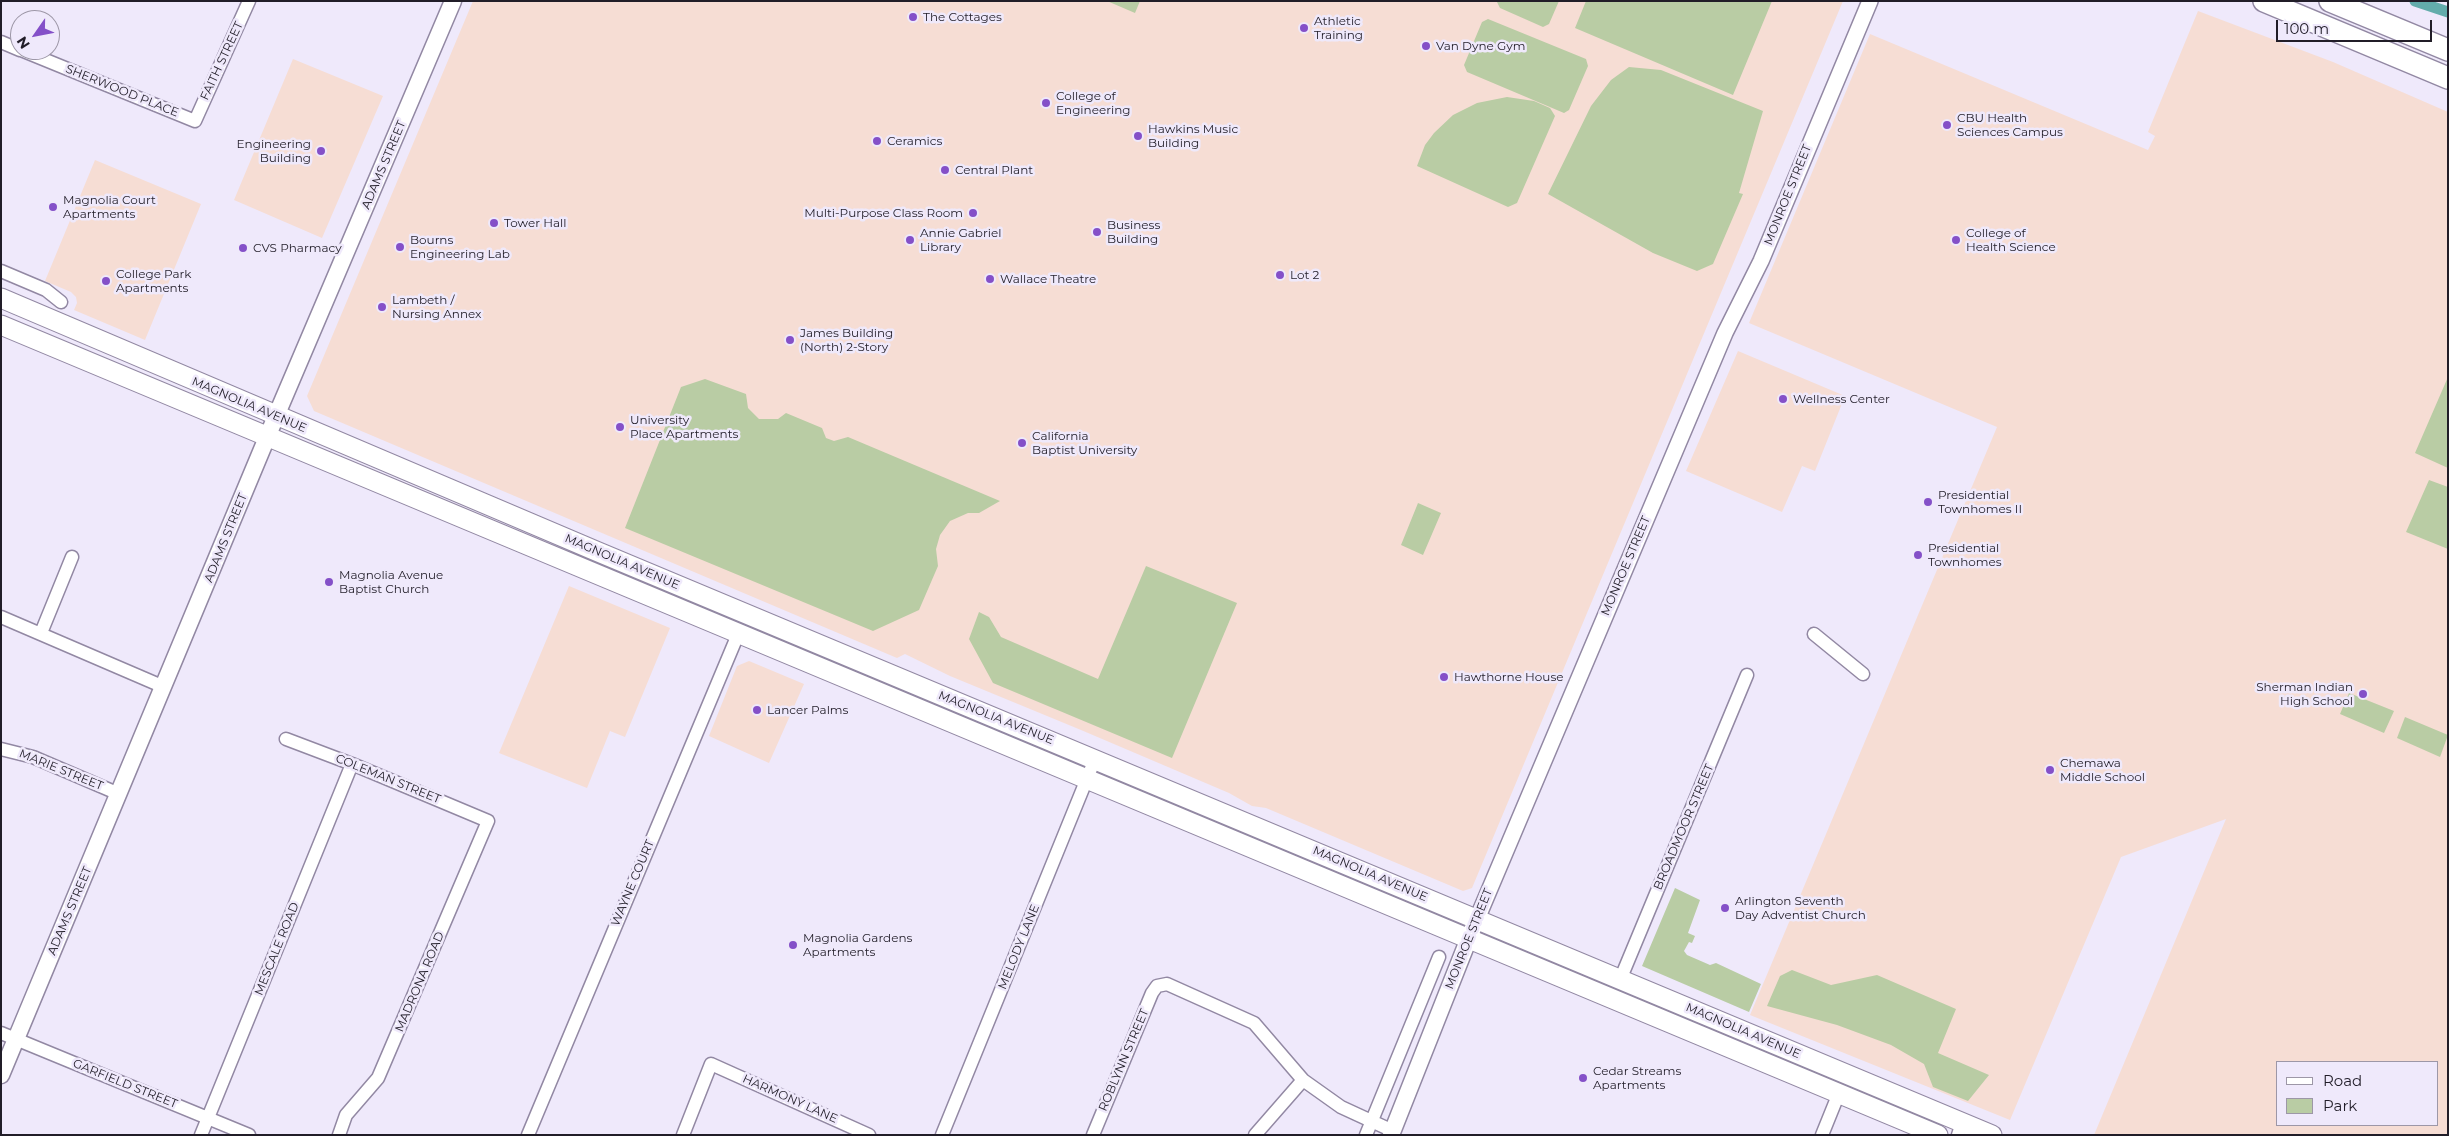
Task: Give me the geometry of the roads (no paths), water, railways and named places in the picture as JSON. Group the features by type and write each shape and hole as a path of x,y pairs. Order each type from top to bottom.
{"highway":[{"path":"2264,1 2448,78"},
{"path":"2330,1 2448,50"}],"main road":[{"name":"ADAMS STREET","path":"1,1075 9,1036 119,794 276,416 453,1"},
{"name":"MAGNOLIA AVENUE","path":"1,298 276,416 1477,919 1960,1129 1992,1135"},
{"name":"MAGNOLIA AVENUE","path":"1,324 166,395 268,435 1938,1135"},
{"path":"739,632 746,613"},
{"name":"MONROE STREET","path":"1392,1133 1477,919"}],"street":[{"name":"FAITH STREET","path":"195,121 249,1"},
{"name":"MONROE STREET","path":"1477,919 1725,333 1761,261 1870,1"},
{"name":"SHERWOOD PLACE","path":"45,60 195,121"},
{"path":"1,271 46,290 61,302"},
{"path":"41,633 72,557"},
{"path":"1,617 164,686"},
{"name":"WAYNE COURT","path":"528,1135 739,632"},
{"path":"1814,634 1862,674"},
{"name":"BROADMOOR STREET","path":"1620,980 1747,675"},
{"name":"COLEMAN STREET","path":"286,739 352,764 488,821"},
{"name":"MARIE STREET","path":"1,749 33,757 119,794"},
{"name":"MELODY LANE","path":"942,1135 1095,760"},
{"name":"MESCALE ROAD","path":"201,1135 352,764"},
{"name":"MADRONA ROAD","path":"339,1135 346,1115 378,1078 488,821"},
{"path":"1366,1135 1439,957"},
{"name":"ROBLYNN STREET","path":"1093,1135 1157,986 1167,984 1254,1023 1303,1080"},
{"name":"GARFIELD STREET","path":"9,1036 249,1135"},
{"name":"HARMONY LANE","path":"683,1135 711,1064 869,1135"},
{"path":"1255,1135 1303,1080 1341,1107 1392,1133"},
{"path":"1822,1135 1839,1093"}],"waterway":[{"path":"2415,1 2448,12"}],"place":[{"name":"The Cottages","path":"913,17"},
{"name":"Athletic Training","path":"1304,28"},
{"name":"Van Dyne Gym","path":"1426,46"},
{"name":"College of Engineering","path":"1046,103"},
{"name":"CBU Health Sciences Campus","path":"1947,125"},
{"name":"Hawkins Music Building","path":"1138,136"},
{"name":"Ceramics","path":"877,141"},
{"name":"Engineering Building","path":"321,151"},
{"name":"Central Plant","path":"945,170"},
{"name":"Magnolia Court Apartments","path":"53,207"},
{"name":"Multi-Purpose Class Room","path":"973,213"},
{"name":"Tower Hall","path":"494,223"},
{"name":"Business Building","path":"1097,232"},
{"name":"Annie Gabriel Library","path":"910,240"},
{"name":"College of Health Science","path":"1956,240"},
{"name":"Bourns Engineering Lab","path":"400,247"},
{"name":"CVS Pharmacy","path":"243,248"},
{"name":"Lot 2","path":"1280,275"},
{"name":"Wallace Theatre","path":"990,279"},
{"name":"College Park Apartments","path":"106,281"},
{"name":"Lambeth / Nursing Annex","path":"382,307"},
{"name":"James Building (North) 2-Story","path":"790,340"},
{"name":"Wellness Center","path":"1783,399"},
{"name":"University Place Apartments","path":"620,427"},
{"name":"California Baptist University","path":"1022,443"},
{"name":"Presidential Townhomes II","path":"1928,502"},
{"name":"Presidential Townhomes","path":"1918,555"},
{"name":"Magnolia Avenue Baptist Church","path":"329,582"},
{"name":"Hawthorne House","path":"1444,677"},
{"name":"Sherman Indian High School","path":"2363,694"},
{"name":"Lancer Palms","path":"757,710"},
{"name":"Chemawa Middle School","path":"2050,770"},
{"name":"Arlington Seventh Day Adventist Church","path":"1725,908"},
{"name":"Magnolia Gardens Apartments","path":"793,945"},
{"name":"Cedar Streams Apartments","path":"1583,1078"}]}
